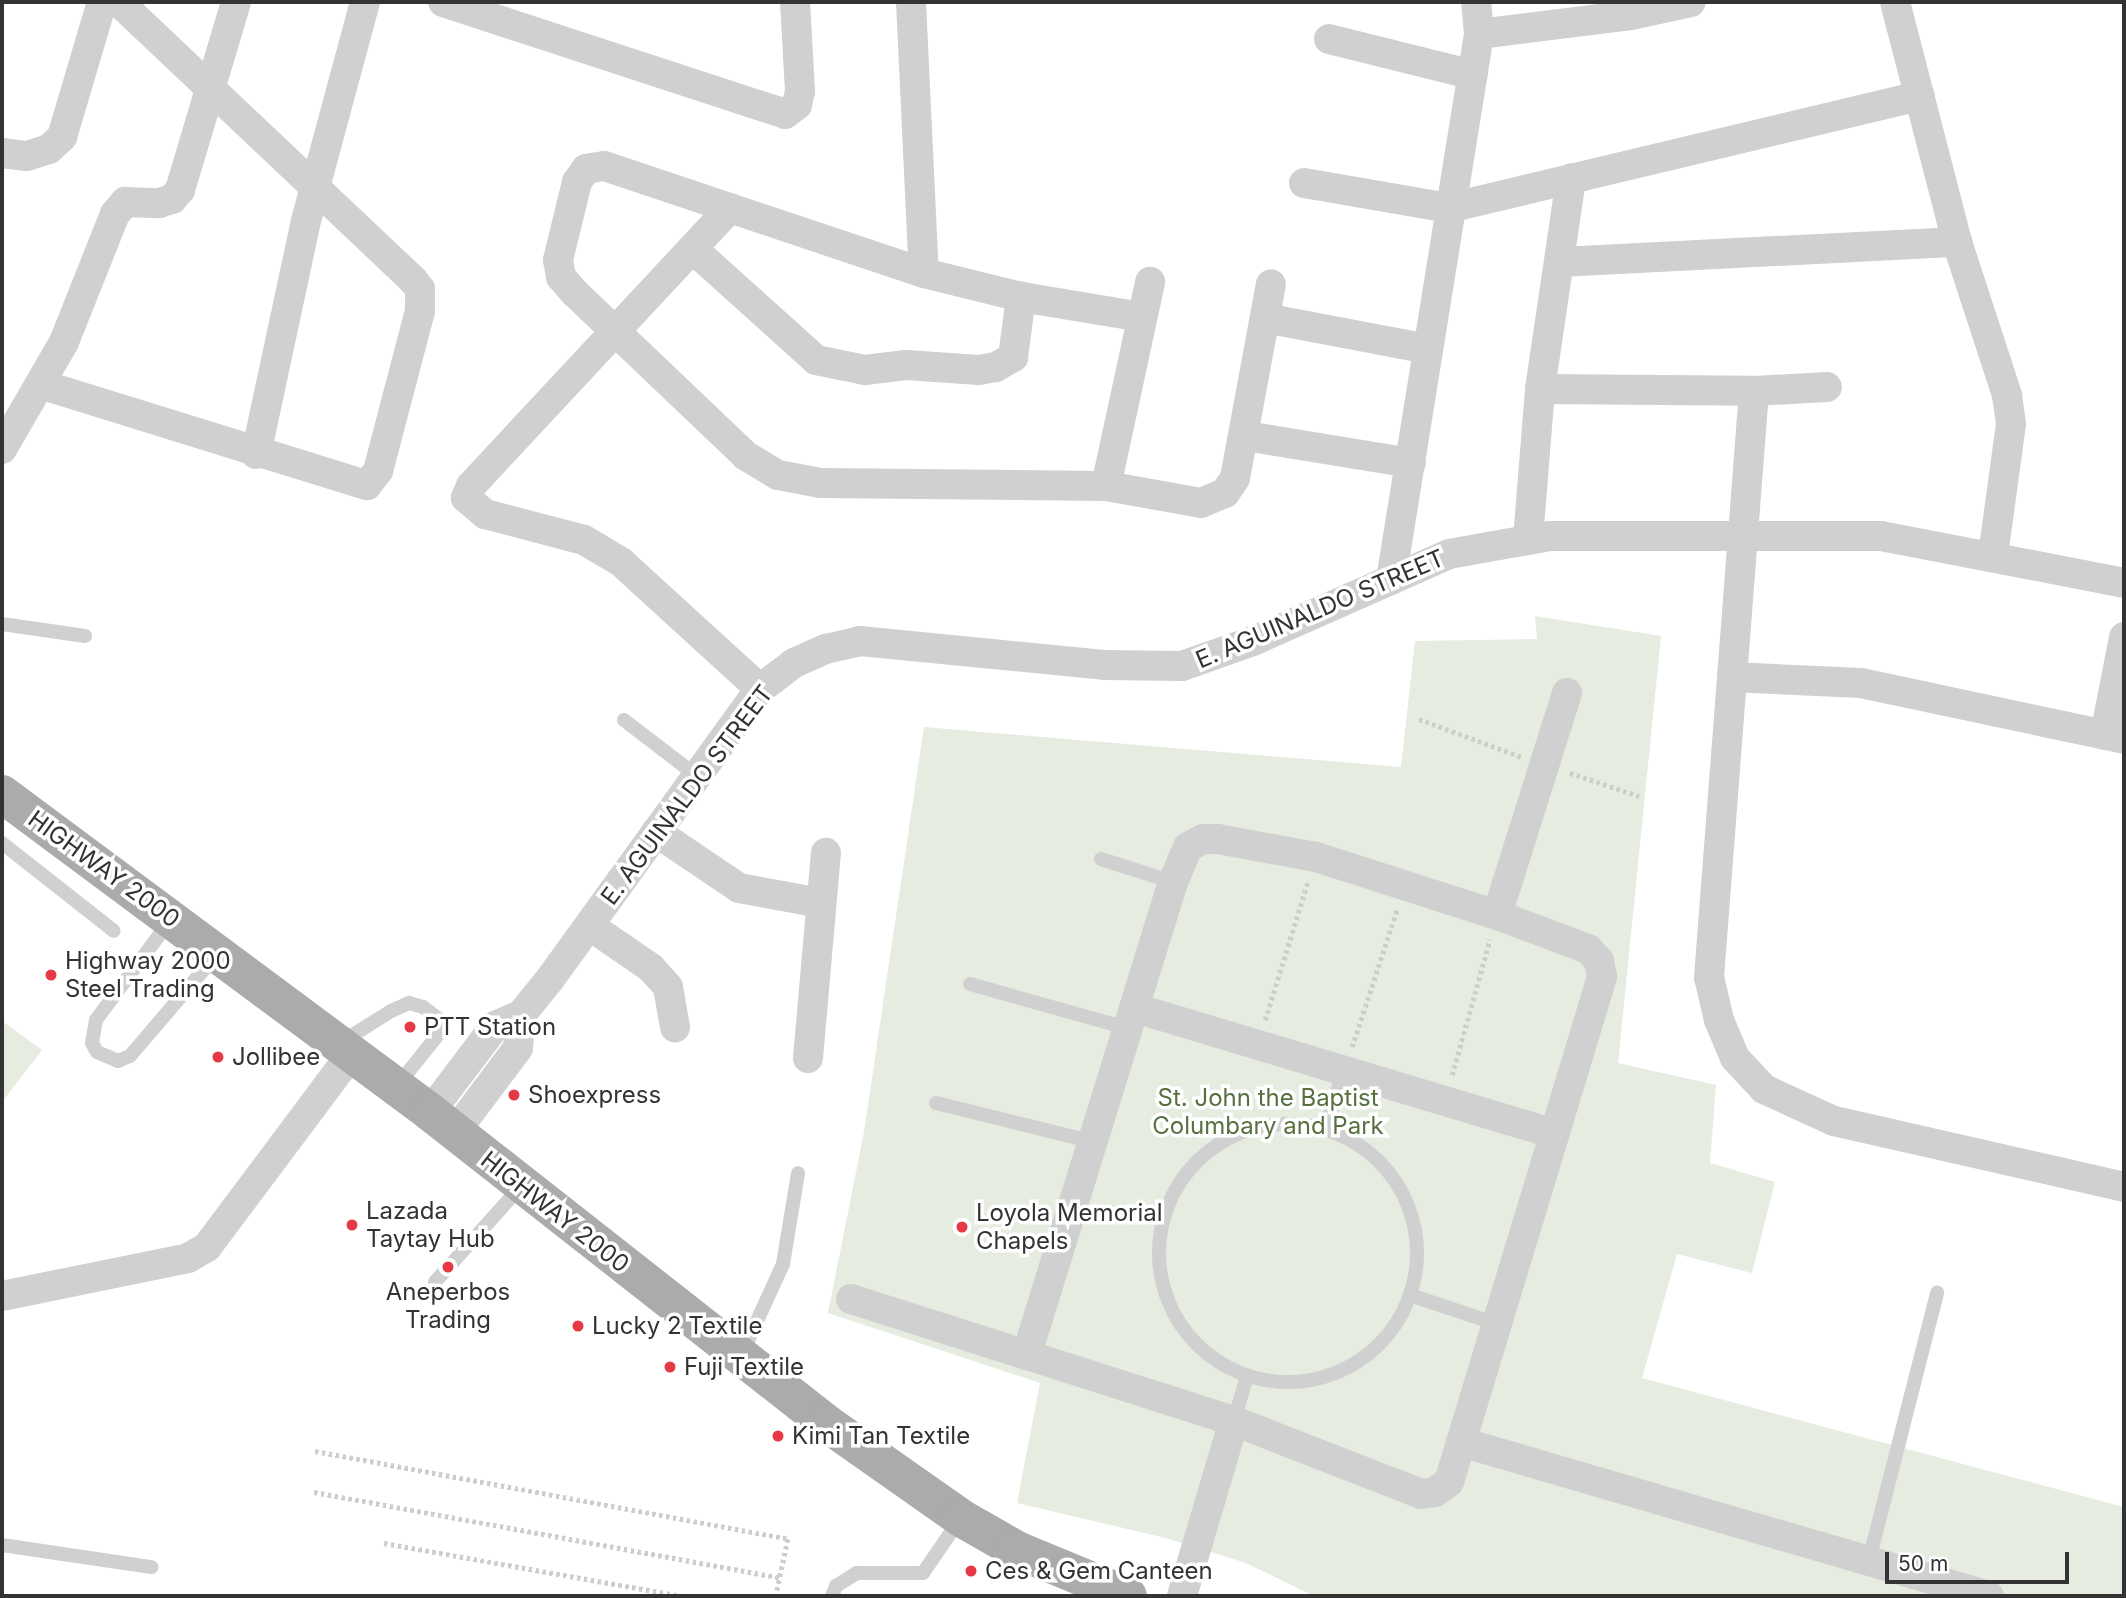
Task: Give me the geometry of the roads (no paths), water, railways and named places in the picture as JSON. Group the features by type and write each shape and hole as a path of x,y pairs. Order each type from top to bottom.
{"main road":[{"name":"HIGHWAY 2000","path":"2,794 346,1048 740,1358 961,1518 1017,1550 1128,1596"}],"street":[{"path":"2,153 27,156 49,149 62,137 102,2"},
{"path":"43,385 256,454 367,485 378,471 420,311 420,289 413,280 119,2"},
{"path":"2,449 43,385 115,214 125,202 159,203 172,199 180,190 236,2"},
{"path":"256,454 314,189 365,2"},
{"path":"443,2 785,114 797,105 800,91 795,2"},
{"path":"911,2 924,273"},
{"path":"1391,580 1449,208 1473,75 1479,33 1476,2"},
{"path":"1479,33 1629,8 1690,2"},
{"path":"1895,2 1957,242 2007,394 2011,424 1993,555"},
{"path":"1329,39 1473,75"},
{"path":"1304,183 1449,208 1920,96"},
{"path":"1142,317 1021,297 924,273 604,166 586,169 577,183 558,260 561,277 746,456 778,475 820,483 1105,486 1201,503 1225,493 1235,478 1246,436 1271,284"},
{"path":"1528,538 1540,389 1571,178"},
{"path":"730,208 694,250 471,486 466,498 485,514 584,540 621,562 760,689"},
{"path":"1560,262 1957,242"},
{"path":"694,250 816,360 864,370 906,365 979,370 996,367 1013,357 1021,297"},
{"path":"1105,486 1150,282"},
{"path":"1265,318 1428,349"},
{"path":"1540,389 1754,391 1827,387"},
{"path":"1754,391 1709,977 1719,1020 1735,1058 1764,1088 1834,1121 2124,1187"},
{"path":"1246,436 1411,463"},
{"name":"E. AGUINALDO STREET","path":"442,1122 518,1048 521,1015 590,926 760,689 794,663 860,640 1104,665 1182,666 1253,641 1449,554 1528,538 1881,536 1993,555 2124,583"},
{"path":"1732,677 1861,683 2115,737 2124,637"},
{"path":"1497,915 1567,693"},
{"path":"656,832 739,888 821,903"},
{"path":"851,1298 1027,1355 1234,1421 1421,1494 1436,1492 1449,1482 1602,977 1599,961 1588,949 1497,915 1316,857 1203,839 1188,847 1173,882 1027,1355"},
{"path":"808,1059 825,853"},
{"path":"590,926 651,968 668,987 675,1027"},
{"path":"1131,1018 1257,1046 1345,1070 1554,1134"},
{"path":"2,1296 188,1258 207,1247 346,1048"},
{"path":"1182,1596 1234,1421"},
{"path":"1461,1442 1989,1596"}],"lane":[{"path":"2,624 85,636"},
{"path":"624,720 697,776"},
{"path":"2,843 114,931"},
{"path":"1101,859 1173,882"},
{"path":"172,918 96,1020 92,1043 97,1052 118,1061 130,1056 218,952"},
{"path":"970,984 1131,1018"},
{"path":"346,1048 409,1003 440,1020 441,1031 396,1087"},
{"path":"1325,1129 1345,1070"},
{"path":"936,1103 1094,1142"},
{"path":"1304,1125 1325,1129 1370,1154 1403,1194 1416,1244 1410,1295 1379,1346 1346,1369 1287,1383 1247,1376 1210,1356 1181,1325 1164,1287 1163,1224 1179,1185 1224,1141 1263,1126 1304,1125"},
{"path":"740,1358 783,1264 798,1173"},
{"path":"435,1282 521,1185"},
{"path":"1869,1560 1937,1293"},
{"path":"1410,1295 1497,1324"},
{"path":"1234,1421 1247,1376"},
{"path":"832,1596 836,1586 857,1573 923,1573 961,1518"},
{"path":"2,1545 151,1567"}],"place":[{"name":"Highway 2000 Steel Trading","path":"51,975"},
{"name":"PTT Station","path":"410,1027"},
{"name":"Jollibee","path":"218,1057"},
{"name":"Shoexpress","path":"514,1095"},
{"name":"Lazada Taytay Hub","path":"352,1225"},
{"name":"Loyola Memorial Chapels","path":"962,1227"},
{"name":"Aneperbos Trading","path":"448,1267"},
{"name":"Lucky 2 Textile","path":"578,1326"},
{"name":"Fuji Textile","path":"670,1367"},
{"name":"Kimi Tan Textile","path":"778,1436"},
{"name":"Ces & Gem Canteen","path":"971,1571"}],"park label":[{"name":"St. John the Baptist Columbary and Park","path":"1268,1112"}]}
